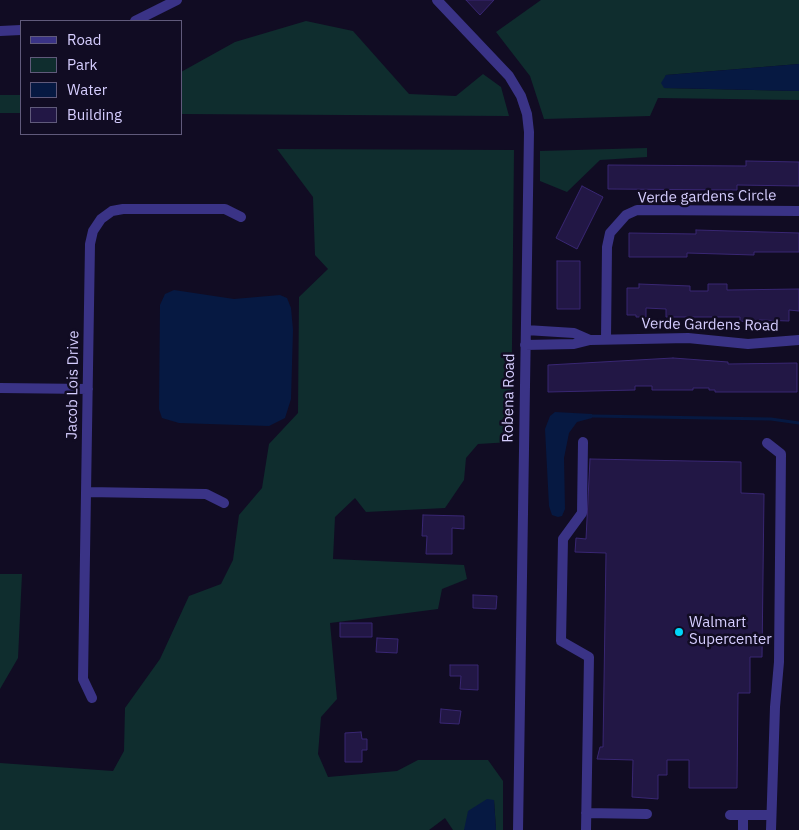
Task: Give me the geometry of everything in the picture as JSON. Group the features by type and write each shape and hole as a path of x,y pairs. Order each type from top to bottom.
{"street":[{"path":"137,20 177,0"},
{"name":"Robena Road","path":"437,0 509,76 521,96 527,114 529,132 518,830"},
{"path":"0,31 20,30"},
{"name":"Jacob Lois Drive","path":"92,698 83,679 90,244 93,231 101,220 112,211 123,208 225,209 241,217"},
{"name":"Verde gardens Circle","path":"606,339 607,247 610,233 626,215 638,210 799,211"},
{"name":"Verde Gardens Road","path":"526,330 574,333 590,340"},
{"name":"Verde Gardens Road","path":"525,345 574,344 606,339 688,338 748,344 799,340"},
{"path":"0,388 88,389"},
{"path":"583,442 582,512 563,539 561,641 589,657 586,830"},
{"path":"767,443 781,454 779,662 775,707 771,830"},
{"path":"87,492 206,494 224,502"},
{"path":"586,813 647,814"},
{"path":"730,815 771,815"},
{"path":"743,815 743,830"}],"green space":[{"path":"541,0 799,0 799,64 666,75 664,88 799,91 799,100 658,98 650,116 544,119 530,76 496,32"},
{"path":"306,21 353,31 409,94 456,96 483,74 501,87 509,116 182,114 182,71 235,42"},
{"path":"0,95 20,95 20,113 0,113"},
{"path":"647,148 647,157 600,160 567,192 540,181 540,151"},
{"path":"277,149 514,150 511,442 478,444 466,458 464,480 445,508 366,512 355,498 335,517 333,559 464,565 467,579 442,589 438,609 330,623 337,699 321,717 318,754 328,777 397,771 418,760 488,760 503,781 503,830 496,830 494,800 464,830 453,830 445,818 429,830 0,830 0,763 113,771 124,751 125,708 160,659 189,596 221,584 233,560 239,515 262,488 269,444 298,413 299,297 328,269 315,255 313,197"},
{"path":"0,574 22,574 18,658 0,689"}],"water":[{"path":"799,64 799,91 664,88 661,83 666,75"},
{"path":"174,290 234,299 280,295 287,298 291,308 293,330 291,399 285,418 269,426 179,423 162,418 159,409 160,305 165,294"},
{"path":"555,412 592,414 592,418 577,422 569,433 564,458 565,509 562,516 558,517 552,515 549,506 545,429 550,416"},
{"path":"487,799 494,800 496,830 464,830 468,811"}],"building":[{"path":"466,0 494,0 480,15"},
{"path":"746,161 799,162 799,186 737,185 737,190 608,189 608,165 746,166"},
{"path":"582,186 603,197 577,249 556,238"},
{"path":"696,230 799,233 799,252 754,252 754,255 687,253 687,257 629,257 629,233 696,234"},
{"path":"557,261 580,261 580,309 557,309"},
{"path":"639,284 690,286 690,291 708,291 708,284 727,284 727,290 799,289 799,311 789,310 789,321 759,320 759,323 740,321 740,317 666,317 666,309 646,308 646,317 627,315 627,288 639,288"},
{"path":"673,358 728,362 728,364 797,363 797,392 715,392 715,390 709,390 709,388 652,390 652,386 635,386 635,390 548,392 548,365"},
{"path":"590,459 741,462 741,493 764,494 762,657 750,657 750,693 738,693 737,788 689,788 689,760 667,760 667,775 658,775 658,799 632,797 633,760 597,759 600,747 603,747 606,553 575,552 576,538 586,539"},
{"path":"423,515 464,516 464,529 452,528 452,554 426,554 427,536 422,536"},
{"path":"473,595 497,596 496,609 473,608"},
{"path":"340,623 372,623 372,637 340,637"},
{"path":"377,638 398,639 397,653 376,652"},
{"path":"450,665 478,665 478,690 460,689 461,676 450,676"},
{"path":"441,709 461,711 459,724 440,723"},
{"path":"361,732 362,739 367,739 367,750 362,750 362,762 345,762 345,733"}],"waterway":[{"path":"592,416 771,419 799,423"}],"place":[{"name":"Walmart Supercenter","path":"679,632"}]}
